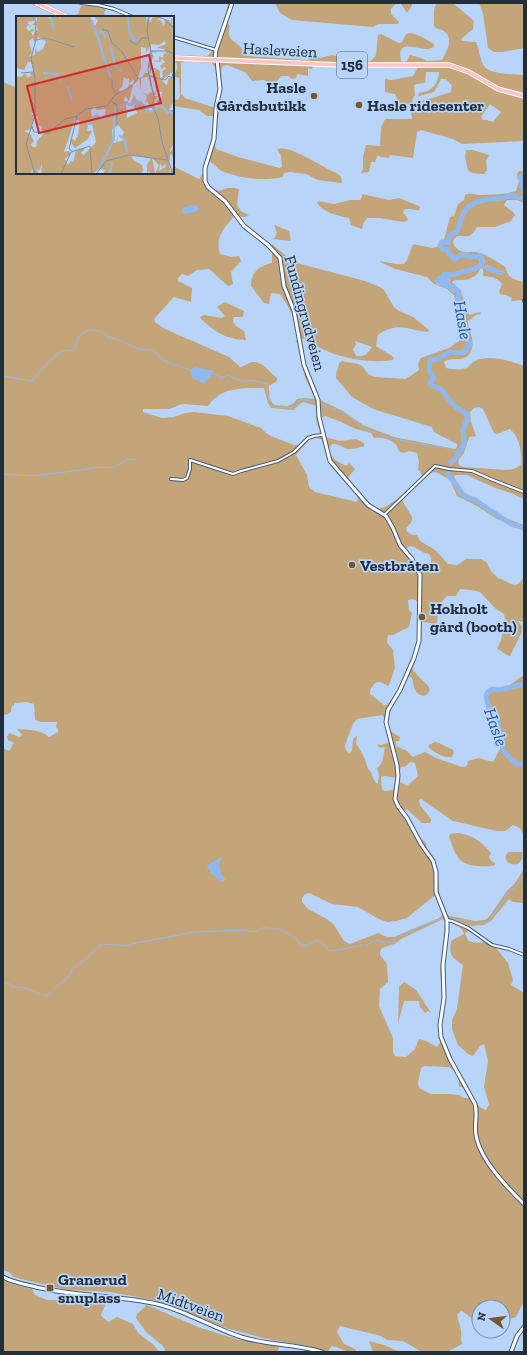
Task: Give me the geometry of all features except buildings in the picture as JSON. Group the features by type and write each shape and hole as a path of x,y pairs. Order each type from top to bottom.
{"main road":[{"path":"37,3 64,16"},
{"name":"Hasleveien","path":"174,58 341,65 449,65 469,72 498,89 524,96"}],"street":[{"path":"80,3 114,9 130,16"},
{"path":"216,60 216,50 232,3"},
{"path":"174,37 216,50"},
{"name":"Fundingrudveien","path":"216,60 220,90 216,108 214,139 205,168 205,181 208,187 221,196 244,226 268,245 280,258 284,286 294,311 304,364 318,400 322,435 332,465 368,505 384,515 393,528 400,545 415,565 420,579 419,641 409,669 400,690 390,706 386,718 387,728 394,748 398,770 395,799 421,844 434,861 436,872 436,892 446,920 446,936 442,965 444,998 440,1025 443,1042 450,1059 475,1104 476,1134 479,1148 498,1175 524,1204"},
{"path":"171,479 183,480 187,478 190,469 190,460 233,474 272,464 294,452 311,436 322,435"},
{"path":"384,515 434,467 437,466 477,472 493,480 518,488 524,492"},
{"path":"446,920 468,928 492,945 510,949 524,955"},
{"name":"Midtveien","path":"3,1277 22,1284 55,1291 154,1303 245,1338 297,1346 322,1352"},
{"path":"512,1352 517,1336 524,1327"}],"shaded area":[{"path":"29,3 44,3 71,16 56,16"},
{"path":"228,3 233,3 226,23 230,25 229,36 240,46 244,54 247,56 307,60 310,59 309,56 312,54 320,58 332,55 365,62 371,61 376,55 378,35 381,34 399,43 402,42 407,34 413,33 434,44 434,47 430,49 410,47 402,48 400,53 401,61 407,61 410,55 427,61 442,60 447,50 449,39 445,32 434,26 434,10 436,4 453,3 474,21 473,29 461,39 462,41 476,42 481,61 484,66 487,69 497,73 524,75 524,141 462,144 453,139 421,130 417,132 413,158 390,155 389,158 377,156 375,162 371,162 369,172 361,173 363,169 363,156 366,145 380,146 381,128 385,119 412,119 411,111 407,103 399,103 395,94 385,92 385,79 392,80 413,76 418,67 391,68 313,66 312,69 308,68 308,76 297,74 296,78 292,79 288,76 281,76 274,85 264,80 252,81 245,72 227,65 223,66 220,71 221,89 215,146 216,149 238,157 280,168 282,167 281,156 277,149 288,149 336,173 340,176 342,183 318,180 306,174 290,172 284,173 283,177 276,178 246,178 222,171 209,161 206,172 208,183 212,188 219,191 227,188 239,189 237,205 241,211 249,215 245,217 234,216 221,233 220,237 220,254 232,257 239,256 241,261 231,272 233,284 228,286 209,269 197,270 188,276 182,274 178,278 178,281 192,288 191,302 174,297 154,319 155,322 165,329 229,357 240,367 252,362 263,365 277,378 277,381 269,386 270,398 274,405 288,406 294,403 297,399 315,399 305,377 298,343 295,341 300,340 305,362 319,399 343,411 363,425 394,437 455,449 457,444 434,432 432,427 373,409 352,397 336,378 338,367 339,363 342,361 358,364 362,366 368,374 375,377 406,379 419,370 418,364 421,358 449,348 462,339 463,330 457,323 454,295 447,289 434,284 427,277 395,269 380,261 404,264 413,244 432,248 440,246 444,240 450,217 454,216 458,204 464,200 465,195 498,194 516,191 519,182 517,174 519,171 524,171 524,203 517,200 507,200 504,205 515,215 511,221 495,227 477,227 471,235 456,237 453,244 462,251 478,252 483,254 505,267 508,274 512,278 524,282 524,300 511,301 512,298 500,294 499,292 502,284 494,278 483,276 483,269 481,268 483,267 491,272 502,275 504,272 487,265 484,267 484,261 479,258 480,263 478,269 480,269 476,275 470,279 455,280 452,282 460,290 469,315 480,312 481,314 476,315 468,321 473,343 471,351 465,358 450,359 444,362 446,368 463,369 468,367 474,361 493,358 506,360 524,366 524,499 467,475 455,475 454,477 464,492 505,518 524,525 524,531 497,519 477,506 457,496 450,480 438,473 433,472 422,479 404,496 402,500 412,517 411,522 406,528 407,532 417,535 420,541 435,550 448,564 457,565 466,559 481,559 487,563 491,571 498,578 514,585 519,584 524,576 524,581 522,583 524,586 524,622 518,621 522,627 521,634 510,656 497,649 503,633 502,623 506,622 504,614 496,609 480,592 460,589 456,596 447,596 440,605 437,624 422,622 421,641 412,669 429,687 430,689 428,694 424,696 418,694 415,690 412,678 409,676 393,704 388,720 389,727 392,732 400,737 399,741 396,741 396,746 407,751 413,757 425,752 436,758 462,767 467,766 468,761 479,758 493,762 500,749 502,738 498,722 490,713 486,697 487,693 492,689 502,689 524,675 524,836 520,828 513,825 505,831 497,831 453,821 421,799 419,800 420,805 431,819 430,823 422,823 407,809 403,811 418,836 426,843 427,849 437,867 440,897 447,914 450,916 475,921 485,920 489,917 507,891 515,883 524,869 524,903 513,902 509,899 491,921 484,925 470,926 470,930 465,933 468,941 477,943 484,942 496,948 508,963 513,980 511,985 524,993 524,1301 516,1317 511,1319 511,1299 471,1299 471,1318 462,1311 457,1315 461,1330 462,1344 447,1352 422,1352 403,1341 387,1340 381,1336 340,1326 337,1332 344,1344 355,1349 356,1351 349,1351 332,1346 327,1352 312,1347 263,1338 226,1328 153,1300 110,1292 68,1290 14,1277 9,1272 3,1270 3,748 9,751 14,743 8,740 7,737 9,733 20,737 22,735 17,729 38,731 49,737 58,732 58,729 56,727 57,722 41,722 35,720 34,704 26,702 15,703 11,708 11,712 6,715 3,714 3,82 16,88 16,174 174,174 174,166 199,179 203,174 203,168 213,137 214,116 207,116 199,110 174,106 174,99 178,100 180,96 179,78 174,76 177,66 176,62 174,61 174,55 207,56 215,47","holes":["185,61 212,63 218,79 218,91 215,108 185,98 181,94 181,63","426,72 439,72 434,87 419,93 418,96 434,92 441,79 446,79 452,86 451,92 413,104 412,100 415,95 414,86 416,84 425,83","490,104 501,112 493,122 483,120 481,117","447,274 450,278 449,285 456,290 454,293 448,288 436,284 437,277","244,388 264,388 271,408 293,410 303,402 317,406 316,420 320,432 319,434 310,436 300,445 294,445 271,436 261,428 228,416 194,412 185,413 174,417 162,418 143,412 143,409 170,409 182,404 208,406 219,395 231,390","479,407 483,409 494,433 497,434 510,429 520,446 521,465 514,469 506,470 463,467 459,465 459,459 464,453 469,437 476,436 471,422 470,412 474,408","325,416 356,429 371,433 374,438 389,440 395,444 401,452 404,453 409,451 417,453 419,462 418,470 422,476 401,496 388,505 382,508 373,506 364,500 348,478 355,469 349,463 347,466 335,460 331,455 329,448 332,444 334,444 352,449 364,446 364,443 356,439 340,441 325,437 321,418","315,437 322,440 330,464 354,490 358,499 357,502 315,492 309,487 307,475 296,455 309,440","410,546 429,554 431,564 435,566 434,573 427,569 419,569 405,549","413,599 417,601 419,633 415,651 399,690 387,705 384,705 370,694 370,691 377,682 388,686 389,685 395,668 393,650 387,643 388,635 393,635 409,627 412,613 409,610 408,600","382,715 385,718 390,739 389,742 385,744 378,744 381,748 385,747 382,761 377,768 379,775 378,783 376,783 368,769 364,757 356,743 357,736 353,739 352,751 349,753 346,750 345,745 353,724 357,719","410,762 415,763 418,776 407,786 400,782 401,767 406,766","385,776 396,778 393,790 385,791 382,789 381,777","221,860 219,862 219,867 225,880 212,874 210,870","309,893 332,904 358,907 387,922 407,918 434,896 436,897 443,914 439,918 394,937 387,937 378,933 350,944 344,941 334,925 327,919 308,909 302,902 302,898 305,894","443,919 445,922 440,970 442,997 439,1027 441,1042 437,1047 419,1039 415,1049 406,1057 395,1056 393,1052 393,1038 379,1006 380,989 388,982 387,964 380,955 380,951 382,948 394,944 403,938","450,922 460,928 464,934 451,941 451,953 456,960 463,965 457,1009 452,1020 452,1029 458,1045 468,1054 473,1056 480,1046 484,1044 488,1061 484,1087 489,1104 486,1110 478,1105 448,1052 442,1032 445,996 445,960","424,1066 449,1067 457,1075 459,1086 466,1089 470,1097 463,1098 459,1095 431,1094 419,1088 418,1083 421,1068"]},
{"path":"275,3 412,3 412,6 407,13 401,4 396,4 391,9 391,14 399,22 398,24 379,24 373,27 292,20 280,13"},
{"path":"479,3 524,3 524,48 494,52 488,48 483,14"},
{"path":"81,6 106,9 104,13 106,16 71,16 78,14"},
{"path":"467,150 473,150 489,155 486,161 487,170 484,174 472,173 468,170 465,157"},
{"path":"362,194 389,200 399,198 419,206 420,208 419,210 404,210 403,213 408,220 404,222 380,218 367,218 362,229 351,225 349,218 327,212 317,203 319,201 334,204 351,200 360,200"},
{"path":"274,225 289,231 291,241 273,239 276,236 276,229"},
{"path":"272,244 293,262 365,281 380,287 384,290 394,307 399,311 413,317 429,330 428,332 397,327 391,328 378,335 376,346 392,356 394,358 393,360 364,360 334,354 300,338 293,315 280,294 271,293 269,304 264,303 251,286 254,273 263,266 272,263","holes":["355,341 372,347 362,356 356,356 353,350 356,344"]},
{"path":"225,302 244,311 243,317 234,317 233,322 244,331 246,340 227,337 217,332 207,325 200,317 204,315 222,318 225,316 217,307"},
{"path":"435,742 453,750 454,752 452,757 442,756 428,747"},
{"path":"459,833 469,836 484,845 491,853 489,857 495,865 487,866 466,864 458,858 449,836 450,834"},
{"path":"508,852 522,852 522,859 518,864 511,864 507,862 506,855"},
{"path":"404,982 416,990 431,1013 428,1011 425,1013 420,1007 419,1001 404,1001 398,1024 399,987"},
{"path":"3,1280 15,1285 32,1289 35,1295 47,1300 62,1300 75,1297 107,1300 101,1316 108,1322 117,1317 133,1324 138,1333 154,1345 159,1352 3,1352"},
{"path":"147,1305 198,1327 239,1340 279,1346 278,1351 280,1352 166,1352 163,1346 146,1332 136,1318 137,1314"},
{"path":"369,1341 384,1345 400,1352 373,1352"}],"water":[{"path":"192,205 198,206 199,210 184,214 182,211 184,208"},
{"path":"480,257 484,259 484,267 487,265 504,272 504,274 502,275 487,271 483,267 478,269 478,266 480,265"},
{"path":"447,274 453,275 453,277 449,279 449,285 456,290 454,293 434,282 437,277"},
{"path":"195,367 214,371 205,383 200,382 192,378 190,370"},
{"path":"221,857 219,868 225,881 222,882 212,874 207,867"}],"waterway":[{"name":"Hasle","path":"524,175 520,178 523,183 522,188 524,192"},
{"name":"Hasle","path":"451,462 456,458 464,444 463,429 467,420 467,414 453,405 441,389 432,386 430,383 434,378 429,370 430,360 437,359 451,352 463,353 470,344 466,338 468,332 462,321 464,311 458,300 459,292 453,286 443,285 441,281 444,274 452,275 474,269 479,267 483,261 480,255 477,257 461,255 455,260 449,253 448,249 443,250 440,245 442,242 448,243 450,235 457,232 461,218 467,208 476,202 512,195 524,199"},
{"path":"3,376 32,381 46,364 59,353 62,351 70,351 75,349 79,336 88,330 95,330"},
{"path":"96,331 102,332 107,337 139,349 153,351 164,361 191,370"},
{"path":"212,373 222,378 227,375 244,382 250,380 267,384 267,392 270,401 269,403 272,407 292,408 296,406 299,400 306,400 316,403"},
{"path":"321,404 345,413 363,428 377,433"},
{"path":"380,434 392,439 447,448 458,454"},
{"path":"3,474 32,476 96,467 113,468 128,459 135,460"},
{"name":"Hasle","path":"448,474 464,496 475,500 511,524 524,528"},
{"name":"Hasle","path":"524,684 499,690 492,689 487,693 486,697 490,713 498,722 502,738 503,751 516,764 524,764"},
{"path":"449,918 464,920 473,924 481,924 489,921 505,899 507,893 515,888 524,876"},
{"path":"366,945 377,940 393,943 395,939 417,928 443,918"},
{"path":"104,944 129,946 131,944 195,932 245,930 255,932 262,928 269,928"},
{"path":"273,928 282,930 297,939 300,945 306,946 317,940 324,944 328,950 333,951 363,945"},
{"path":"54,989 70,975 72,969 102,944"},
{"path":"3,982 10,984 12,987 21,987 40,994"},
{"path":"44,995 47,996 51,992"}],"place":[{"name":"Hasle Gårdsbutikk","path":"314,96"},
{"name":"Hasle ridesenter","path":"359,105"},
{"name":"Vestbråten","path":"352,565"},
{"name":"Hokholt gård (booth)","path":"422,617"},
{"name":"Granerud snuplass","path":"50,1288"}]}
